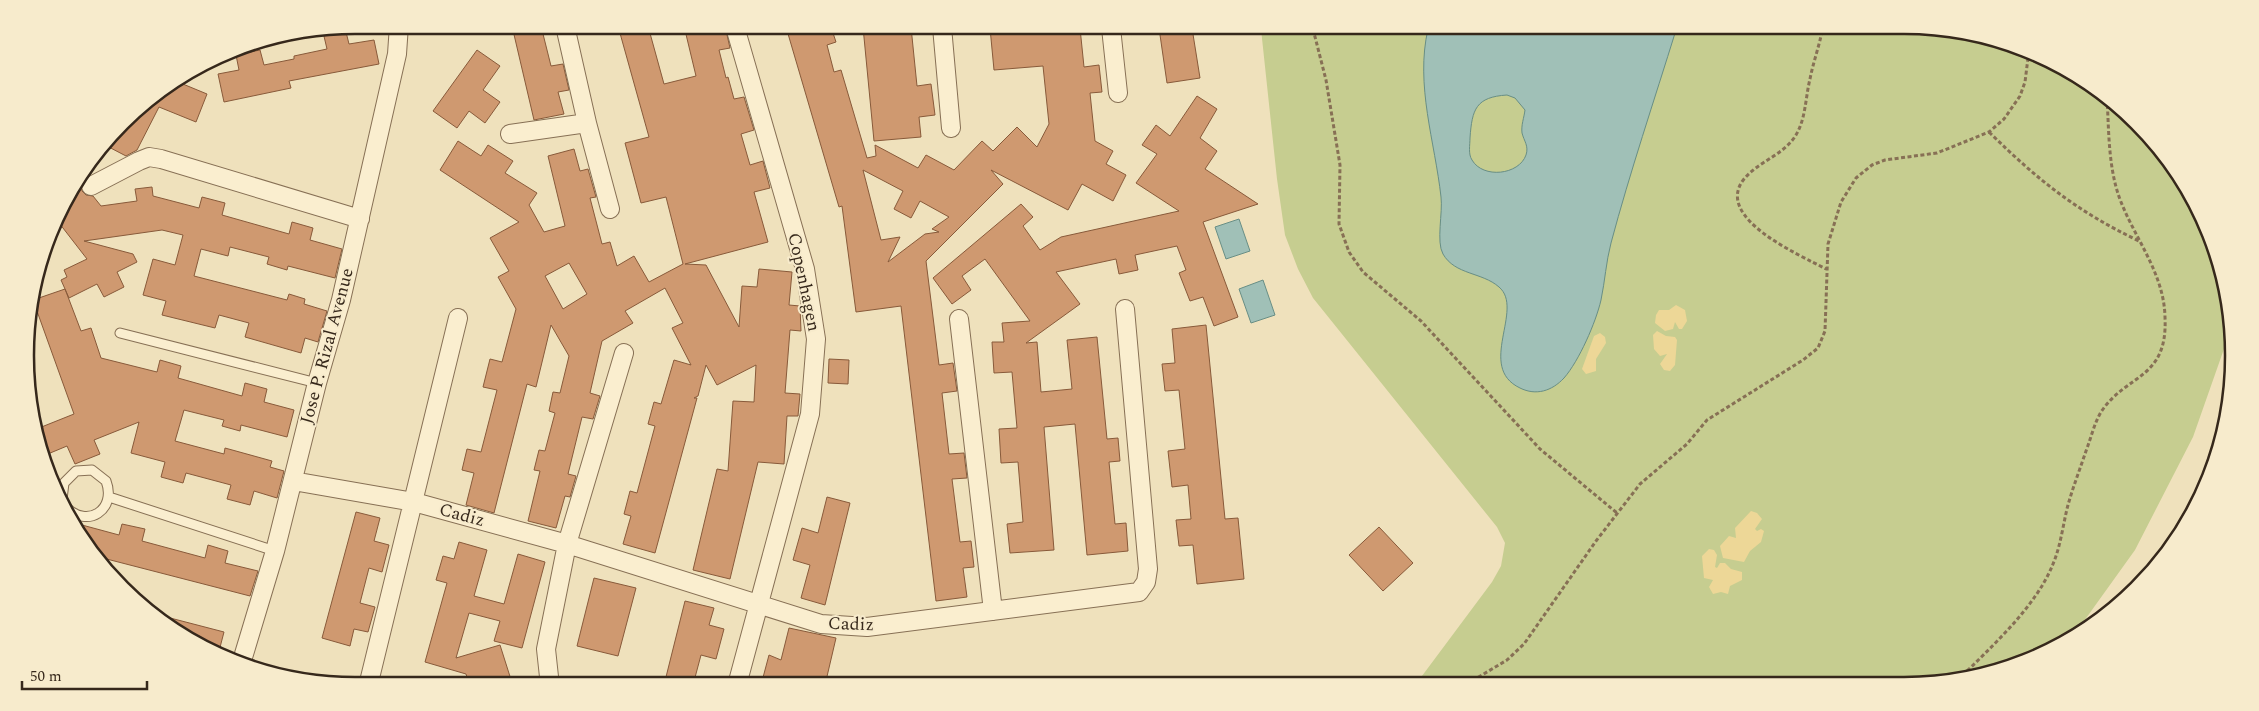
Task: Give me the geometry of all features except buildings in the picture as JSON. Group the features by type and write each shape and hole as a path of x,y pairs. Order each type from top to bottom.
{"street":[{"name":"Jose P. Rizal Avenue","path":"243,657 275,551 317,382 341,300 397,54 398,34"},
{"path":"568,34 587,124 610,209"},
{"name":"Copenhagen","path":"737,34 805,269 816,339 810,414 739,677"},
{"path":"943,34 950,128"},
{"path":"1112,34 1118,93"},
{"path":"510,134 587,124"},
{"path":"91,186 149,157 360,219"},
{"name":"Cadiz","path":"293,481 414,502 567,544 822,624 867,627 1139,592 1146,582 1148,569 1125,309"},
{"path":"370,677 458,318"},
{"path":"959,319 993,611"},
{"path":"549,677 546,649 567,544 624,353"}],"lane":[{"path":"120,333 317,382"},
{"path":"63,489 69,476 84,469 100,474 106,481 109,497 106,505 98,514 90,517 76,514"},
{"path":"109,497 275,551"}],"path":[{"path":"1314,34 1325,72 1340,165 1339,224 1350,252 1363,272 1421,320 1540,449 1617,513"},
{"path":"1821,34 1800,126 1785,147 1745,178 1739,188 1738,201 1743,214 1753,225 1792,251 1826,269"},
{"path":"1479,677 1507,660 1524,644 1617,513 1640,484 1687,444 1707,420 1803,360 1818,348 1825,331 1828,244 1840,202 1848,187 1863,171 1885,160 1937,154 1989,132 2004,119 2020,96 2025,82 2028,58"},
{"path":"1967,671 2026,608 2046,581 2054,561 2069,502 2095,425 2110,402 2146,374 2157,360 2164,342 2164,300 2158,279 2120,200 2113,170 2108,107"},
{"path":"1989,132 2026,168 2071,204 2139,242"}],"green space":[{"path":"1262,34 1925,34 1966,40 2027,58 2064,77 2099,100 2145,143 2171,177 2201,232 2219,293 2225,346 2193,437 2135,550 2083,622 2027,653 1966,671 1925,677 1421,677 1492,582 1501,566 1505,543 1497,527 1313,298 1298,269 1285,235"}],"sand":[{"path":"1676,305 1685,310 1687,321 1682,329 1679,329 1675,322 1673,329 1665,331 1655,323 1656,315 1659,310 1669,310"},
{"path":"1657,331 1666,336 1675,337 1677,340 1675,365 1670,371 1664,370 1660,364 1667,354 1660,356 1654,349 1653,335"},
{"path":"1600,333 1605,337 1606,343 1596,359 1596,371 1586,374 1582,369 1594,336"},
{"path":"1751,511 1757,513 1762,519 1755,529 1757,531 1761,529 1764,531 1761,542 1750,551 1744,562 1723,558 1720,546 1729,536 1736,538 1735,528"},
{"path":"1709,549 1714,550 1717,555 1715,567 1717,568 1720,563 1725,563 1731,569 1742,572 1742,580 1730,586 1728,594 1721,592 1713,594 1709,587 1713,580 1704,578 1702,556"}],"water":[{"path":"1427,34 1675,34 1618,216 1609,250 1601,300 1595,319 1581,352 1570,371 1554,386 1544,391 1532,392 1520,388 1508,379 1502,366 1501,353 1507,309 1506,297 1499,287 1485,278 1454,266 1448,261 1441,249 1441,197 1427,113 1424,71","holes":["1507,95 1515,98 1525,110 1522,133 1527,146 1527,152 1522,162 1516,167 1500,172 1484,170 1477,166 1470,155 1470,146 1472,119 1478,106 1488,98"]},
{"path":"1239,219 1250,251 1226,259 1215,227"},
{"path":"1263,280 1275,315 1251,323 1239,289"}]}
